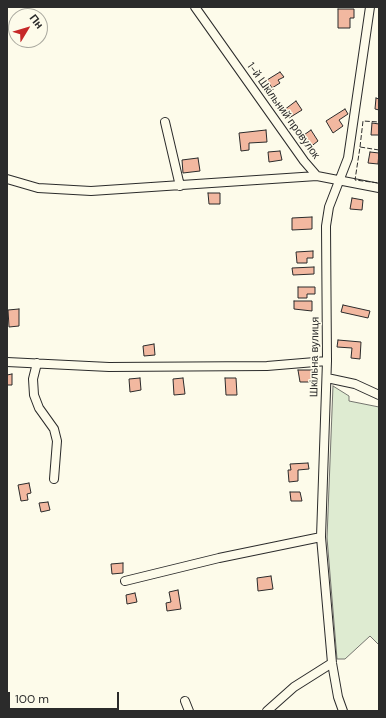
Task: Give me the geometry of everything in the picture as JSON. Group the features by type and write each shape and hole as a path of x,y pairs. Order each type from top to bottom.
{"street":[{"name":"1-й Шкільний провулок","path":"195,7 304,161 317,176 379,188"},
{"name":"Шкільна вулиця","path":"343,711 338,697 332,663 321,537 327,361 326,226 330,207 348,158 370,7"},
{"path":"165,122 180,186"},
{"path":"300,178 304,161"},
{"path":"7,179 38,188 65,191 91,191 317,176"},
{"path":"7,362 109,367 267,366 327,361"},
{"path":"37,363 33,379 34,395 39,408 54,429 57,441 54,479"},
{"path":"326,378 354,384 379,395"},
{"path":"125,582 219,558 321,537"},
{"path":"267,711 294,687 332,663"},
{"path":"185,701 189,711"}],"green space":[{"path":"333,386 349,396 349,401 379,407 379,645 370,636 345,659 337,659 327,538"}],"building":[{"path":"338,9 354,9 354,18 350,18 350,28 338,28"},
{"path":"280,72 284,77 278,80 280,83 272,88 267,80"},
{"path":"376,98 379,99 379,110 375,109"},
{"path":"296,101 302,110 289,118 284,110"},
{"path":"345,109 348,114 339,120 343,126 333,133 326,121"},
{"path":"372,123 379,124 379,135 371,135"},
{"path":"266,130 267,142 249,143 249,150 241,151 239,133"},
{"path":"311,130 318,141 309,148 301,137"},
{"path":"280,151 282,160 269,162 268,152"},
{"path":"370,152 379,153 378,164 368,163"},
{"path":"198,158 200,171 183,173 182,160"},
{"path":"208,193 220,193 220,204 209,204"},
{"path":"352,198 363,200 362,210 350,209"},
{"path":"312,217 312,229 292,230 292,218"},
{"path":"313,251 313,258 307,258 307,263 297,263 296,252"},
{"path":"314,267 314,274 293,275 292,268"},
{"path":"298,287 315,287 315,294 307,294 307,298 298,298"},
{"path":"294,301 312,301 312,311 294,309"},
{"path":"343,305 370,311 368,318 341,312"},
{"path":"19,309 19,326 9,327 8,310"},
{"path":"338,340 361,342 360,359 351,358 352,348 337,347"},
{"path":"154,344 155,355 144,356 143,346"},
{"path":"298,370 313,370 313,382 300,382"},
{"path":"12,374 12,385 7,385 7,375"},
{"path":"140,378 141,390 130,392 129,379"},
{"path":"183,378 185,394 174,395 173,379"},
{"path":"225,378 236,378 237,395 226,395"},
{"path":"308,463 309,469 298,470 298,481 289,482 288,470 291,470 290,464"},
{"path":"29,483 31,493 27,494 28,500 21,501 18,485"},
{"path":"290,492 300,492 302,501 291,501"},
{"path":"48,502 50,510 41,512 39,503"},
{"path":"123,563 123,573 112,574 111,564"},
{"path":"271,576 273,589 258,591 257,578"},
{"path":"178,590 181,609 167,611 166,603 171,602 169,592"},
{"path":"135,593 137,602 127,604 126,595"}],"fence":[{"path":"360,147 363,121 379,122"},
{"path":"379,150 360,147 355,180 379,183"}]}
